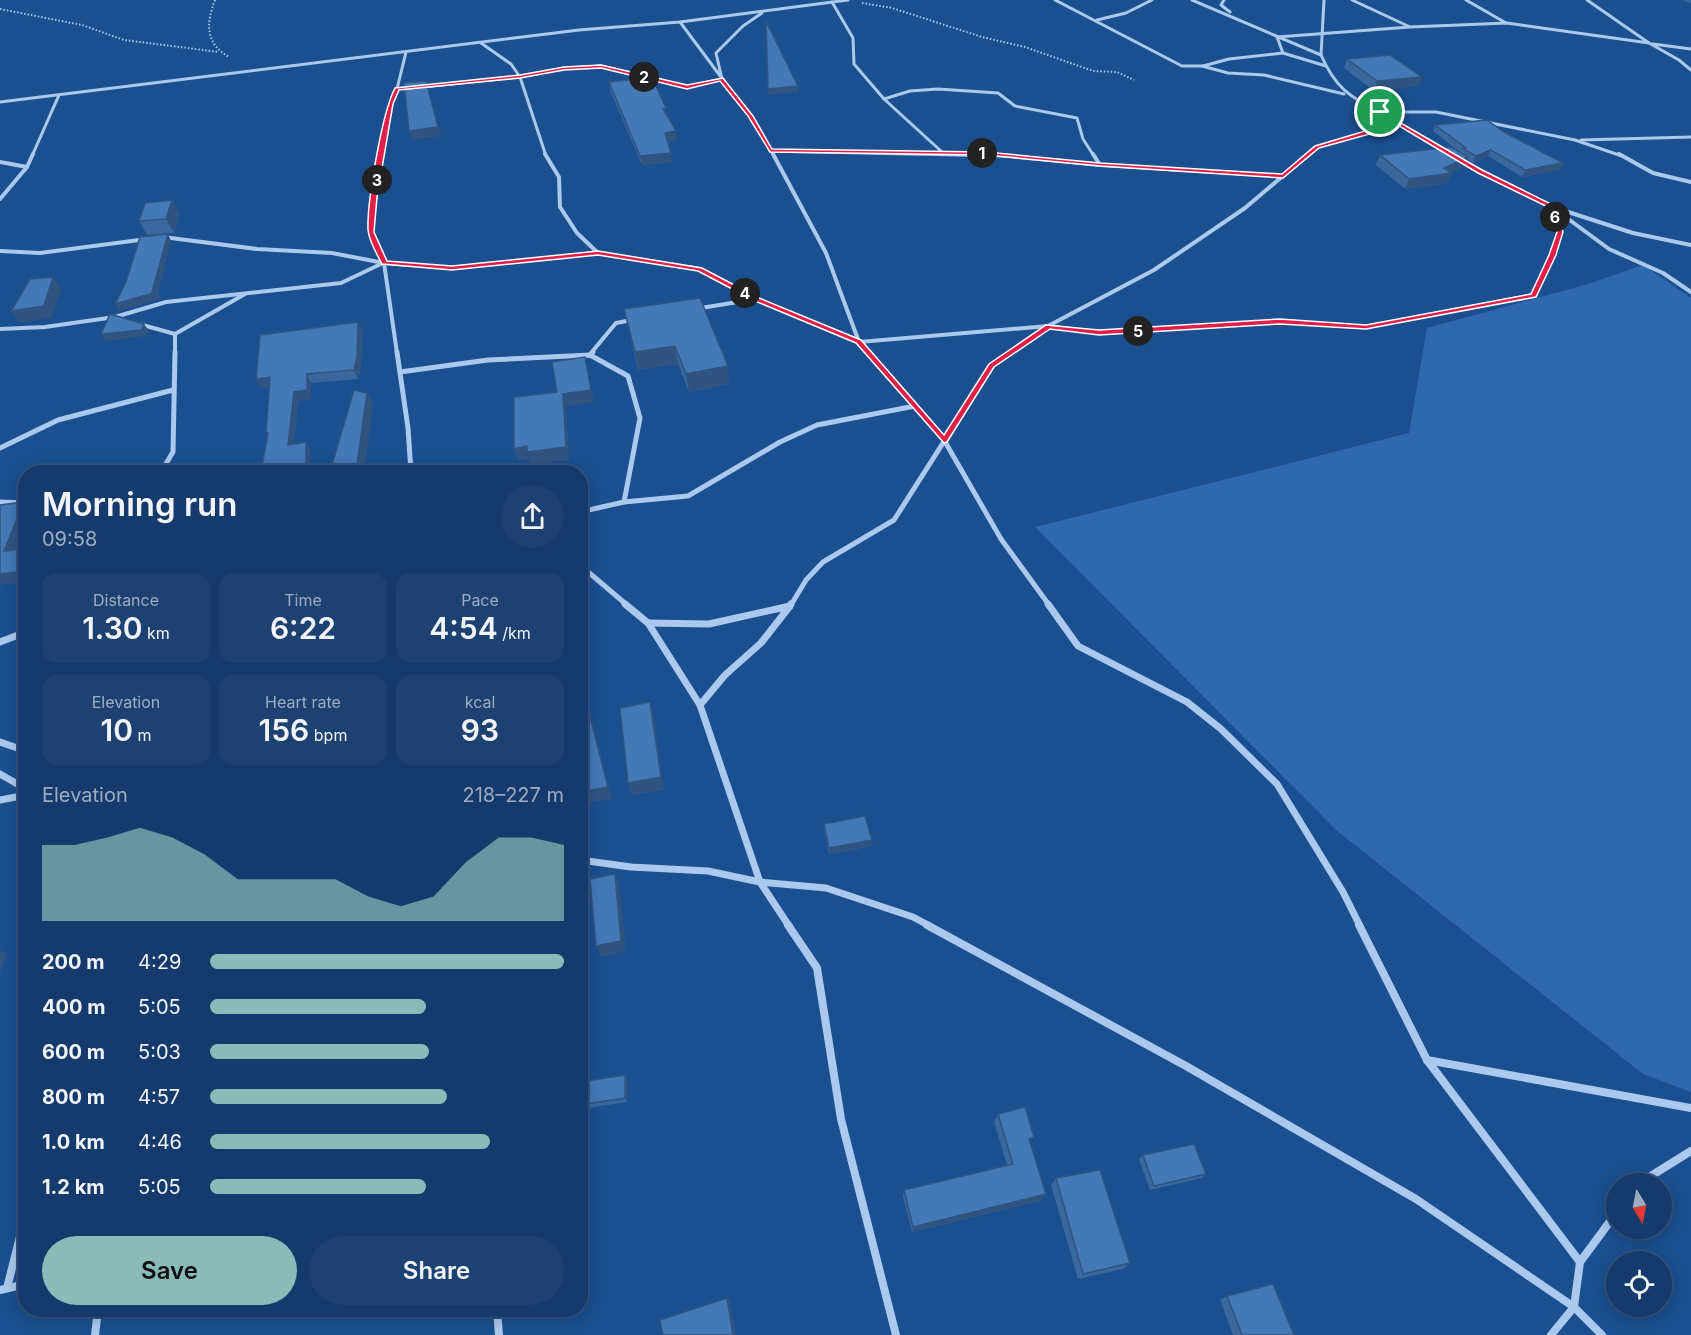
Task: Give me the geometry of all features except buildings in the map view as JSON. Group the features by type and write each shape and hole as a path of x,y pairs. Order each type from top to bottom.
{"street":[{"path":"0,102 579,30 680,22 846,0"},
{"path":"1055,0 1182,66 1202,66 1229,59 1282,53 1326,66"},
{"path":"1096,20 1143,7 1152,0"},
{"path":"1192,0 1235,16 1321,55"},
{"path":"1224,0 1221,5 1235,16"},
{"path":"1324,0 1324,34 1321,55 1344,94"},
{"path":"1352,0 1410,27"},
{"path":"1466,0 1507,23"},
{"path":"1587,0 1691,70"},
{"path":"832,2 846,22 857,49 854,64 884,99 942,152"},
{"path":"722,79 716,53 743,26 765,11"},
{"path":"680,22 750,116 770,151 826,253 859,342 944,440 1001,539 1078,646 1187,702 1221,729 1277,784 1343,892 1427,1060 1580,1262"},
{"path":"1277,37 1410,27 1507,23 1691,49"},
{"path":"1277,37 1282,53"},
{"path":"481,43 511,64 520,77 544,152 559,177 560,207 577,233 598,253"},
{"path":"406,52 397,89 390,104 374,197 371,232 384,263 408,428 411,465"},
{"path":"417,87 520,77 564,68 601,66 687,87 722,79"},
{"path":"1202,66 1228,73 1264,75 1344,94 1380,112 1480,172 1552,207 1633,233 1691,245"},
{"path":"397,89 407,88"},
{"path":"884,99 910,92 938,89 998,93 1015,106 1077,118 1083,139 1100,165"},
{"path":"0,199 27,167 59,95"},
{"path":"700,705 725,675 761,643 790,606 806,580 823,562 894,520 992,366 1048,326 1154,270 1245,208 1317,147 1375,130 1375,118 1380,112 1436,111 1575,140 1619,154 1653,173 1691,182"},
{"path":"1575,140 1691,137"},
{"path":"770,151 986,154 1100,165 1283,176"},
{"path":"0,162 27,167"},
{"path":"0,251 40,253 168,236 257,249 332,253 384,263 452,268 598,253 700,269 757,299 859,342 1048,326 1099,333 1280,321 1366,327 1534,295 1560,232 1552,207"},
{"path":"1552,207 1609,249 1663,273 1691,292"},
{"path":"0,329 45,327 115,317 166,302 341,283 384,263"},
{"path":"135,323 175,334 248,293"},
{"path":"684,311 757,299"},
{"path":"115,317 125,320"},
{"path":"590,355 616,323 639,319"},
{"path":"165,465 173,452 175,334"},
{"path":"400,372 488,360 590,355 627,376 640,418 624,502"},
{"path":"0,448 58,420 173,390"},
{"path":"588,510 624,502 687,496 780,442 817,425 915,406"},
{"path":"0,502 18,503"},
{"path":"588,572 648,623 700,705 760,882 816,968 841,1119 896,1335"},
{"path":"648,623 709,624 790,606"},
{"path":"0,642 18,635"},
{"path":"0,742 18,748"},
{"path":"0,774 18,784"},
{"path":"0,800 18,797"},
{"path":"588,861 631,867 708,871 760,882 826,888 914,917 1186,1066 1416,1199 1574,1307 1602,1335"},
{"path":"1427,1060 1691,1108"},
{"path":"1655,1173 1691,1150"},
{"path":"1551,1335 1574,1307 1580,1262 1606,1227"},
{"path":"18,1239 3,1289 18,1286"},
{"path":"95,1335 97,1317"},
{"path":"498,1317 499,1335"}],"path":[{"path":"215,0 208,17 210,42 219,52"},
{"path":"846,0 892,8 982,37 1025,47 1093,71 1117,72 1134,80"},
{"path":"0,9 82,25 124,40 219,52 238,61 248,71"}],"shaded area":[{"path":"1643,265 1691,298 1691,1092 1643,1074 1336,830 1035,527 1409,433 1427,328 1588,284"}],"route":[{"path":"601,66 687,87 722,79 750,116 770,151 986,154 1100,165 1283,176 1317,147 1375,130 1375,118 1380,112 1480,172 1552,207 1560,232 1534,295 1444,310 1366,327 1280,321 1099,333 1048,326 992,366 944,440 859,342 757,299 700,269 598,253 452,268 384,263 371,232 374,197 390,104 397,89 520,77 564,68 601,66"}]}
